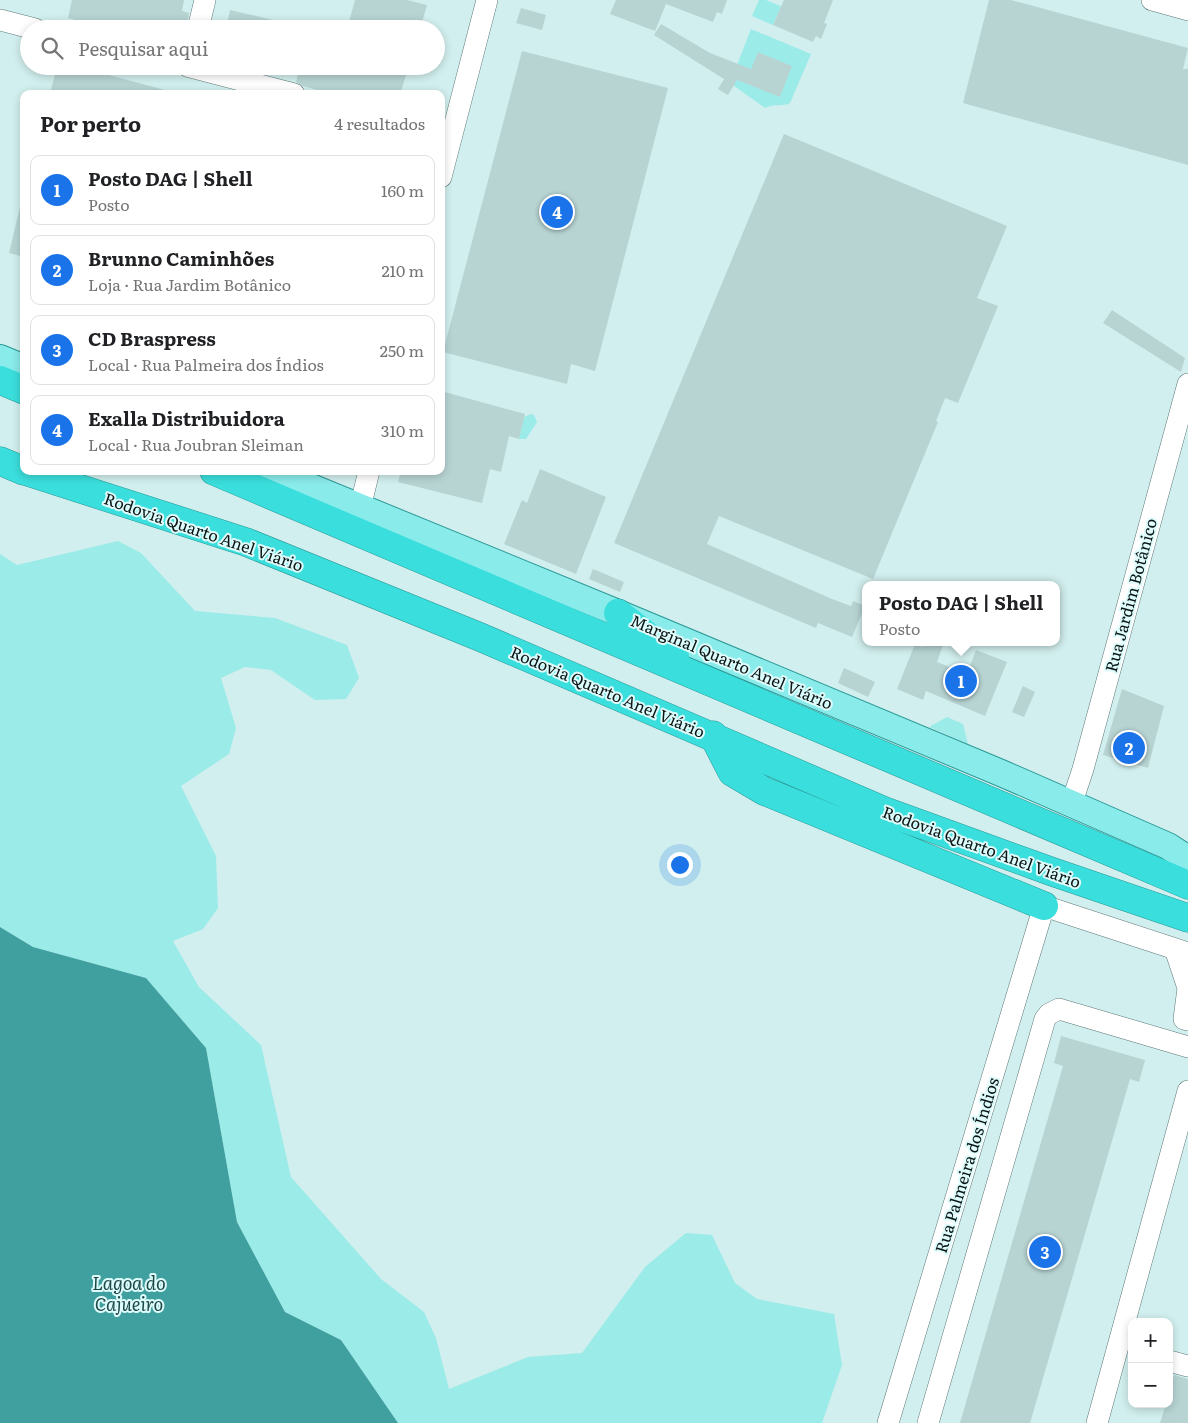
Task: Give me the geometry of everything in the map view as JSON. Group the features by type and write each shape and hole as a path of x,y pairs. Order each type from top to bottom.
{"highway":[{"path":"0,380 20,388"},
{"name":"Rodovia Quarto Anel Viário","path":"0,461 20,469"},
{"name":"Rodovia Quarto Anel Viário","path":"37,475 246,542 712,735 888,812 1050,871 1188,918"},
{"path":"223,475 1188,885"},
{"path":"618,613 713,684"},
{"path":"712,735 732,772 764,791 1044,906"},
{"path":"1050,871 1061,832"}],"main road":[{"path":"0,358 20,366"},
{"name":"Marginal Quarto Anel Viário","path":"282,475 618,613 1070,804 1168,846 1188,859"}],"street":[{"path":"200,20 206,0"},
{"path":"445,148 447,133 487,0"},
{"path":"1152,0 1188,10"},
{"path":"0,20 20,25"},
{"path":"222,75 279,90"},
{"name":"Rua Jardim Botânico","path":"1070,804 1083,769 1188,384"},
{"path":"360,508 368,475"},
{"path":"928,1423 1045,1019 1049,1014 1060,1009 1182,1045 1188,988 1182,951 1044,906"},
{"name":"Rua Palmeira dos Índios","path":"888,1423 1044,906"},
{"path":"1097,1423 1125,1349 1188,1091"},
{"path":"1173,1361 1188,1366"}],"shaded area":[{"path":"759,0 766,0 781,6 773,25 752,16"},
{"path":"751,29 811,54 790,103 765,108 730,83"},
{"path":"531,414 534,415 537,422 526,439 519,439 524,417"},
{"path":"118,541 141,553 195,611 275,618 347,645 359,678 346,699 315,700 271,670 245,667 221,678 236,728 229,754 181,786 216,856 218,908 203,929 173,941 199,987 261,1045 291,1177 381,1279 424,1312 436,1338 449,1389 528,1357 582,1353 645,1267 686,1233 712,1235 735,1283 757,1299 834,1314 842,1365 822,1423 398,1423 341,1340 285,1312 237,1222 206,1048 146,978 33,947 0,927 0,554 17,565"},
{"path":"947,717 963,724 968,744 929,727"}],"water":[{"name":"Lagoa do Cajueiro","path":"0,927 33,947 146,978 206,1048 237,1222 285,1312 341,1340 398,1423 0,1423"}],"building":[{"path":"72,0 184,0 182,11 189,13 188,20 75,20 68,18"},
{"path":"355,0 407,0 427,5 423,20 349,20"},
{"path":"616,0 727,0 722,14 717,12 713,22 666,4 655,31 610,14"},
{"path":"784,0 833,0 824,23 827,24 821,39 816,36 813,42 773,25"},
{"path":"989,0 1011,0 1188,48 1183,69 1188,69 1188,165 963,103"},
{"path":"521,8 546,15 542,30 516,23"},
{"path":"230,10 273,20 228,20"},
{"path":"661,24 710,53 751,69 758,52 792,66 780,97 737,80 728,95 718,89 724,79 654,35"},
{"path":"522,51 668,88 595,371 571,364 567,384 445,353 445,344"},
{"path":"55,75 109,75 165,90 51,90"},
{"path":"298,75 406,75 401,90 318,90 296,82"},
{"path":"784,134 1007,226 977,298 998,306 958,403 945,398 936,421 938,422 873,579 719,516 707,544 832,599 851,606 853,601 862,605 862,613 852,637 818,623 816,628 614,543"},
{"path":"20,207 20,256 9,253"},
{"path":"1112,310 1185,358 1181,372 1103,323"},
{"path":"445,392 525,414 519,439 509,436 501,472 490,469 482,503 398,482 400,475 445,475"},
{"path":"540,469 606,497 576,574 504,544 522,500 527,503"},
{"path":"593,569 624,582 620,592 589,579"},
{"path":"914,646 943,646 937,662 967,674 976,650 1007,662 985,716 926,691 923,700 897,689"},
{"path":"844,668 875,682 868,697 838,683"},
{"path":"1023,686 1035,692 1024,717 1012,712"},
{"path":"1122,689 1164,706 1148,768 1103,755"},
{"path":"1061,1036 1145,1060 1139,1082 1130,1079 1030,1423 960,1423 1063,1066 1054,1063"},
{"path":"1174,1375 1188,1379 1188,1423 1160,1423 1165,1408 1173,1408"}],"place":[{"name":"Exalla Distribuidora","path":"557,212"},
{"name":"Posto DAG | Shell","path":"961,681"},
{"name":"Brunno Caminhões","path":"1129,748"},
{"name":"CD Braspress","path":"1045,1252"}]}
